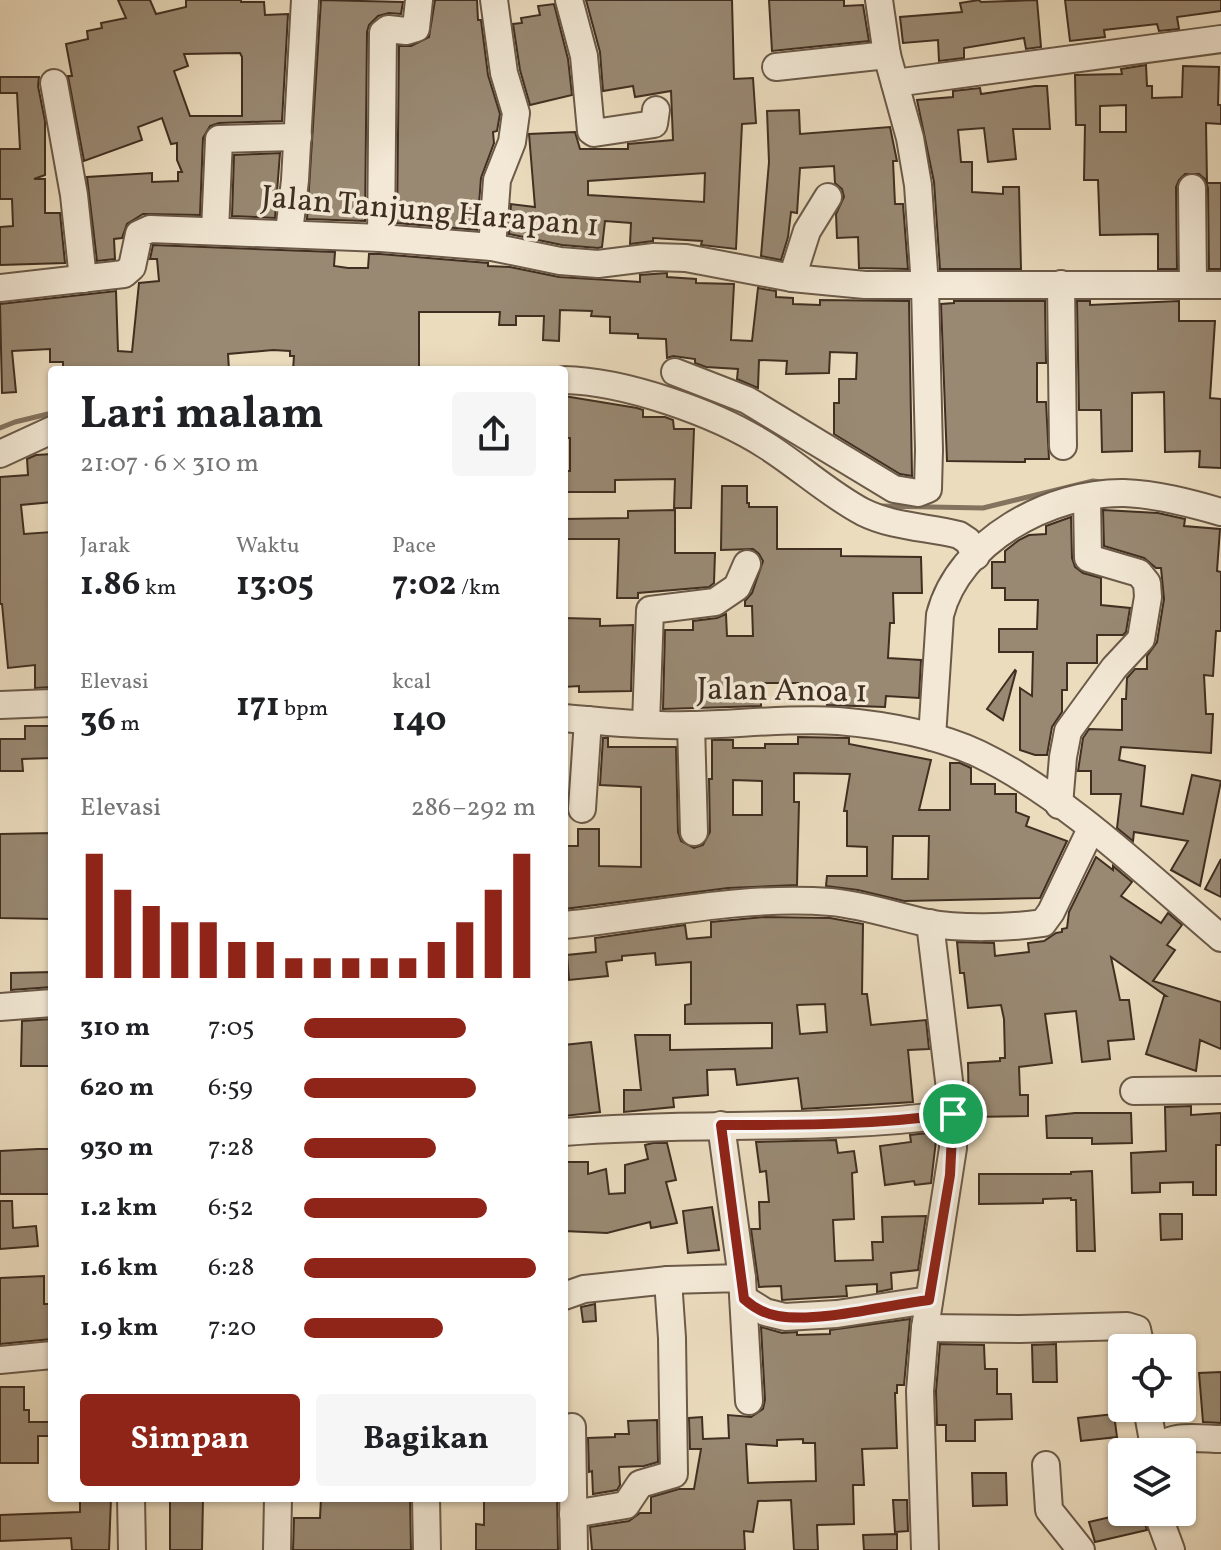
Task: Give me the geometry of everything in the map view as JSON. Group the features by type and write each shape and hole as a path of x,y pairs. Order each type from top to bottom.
{"street":[{"path":"289,233 298,137 305,0"},
{"path":"381,238 383,33 388,29 416,28 419,0"},
{"path":"569,0 584,56 591,131 654,124 656,110"},
{"path":"675,372 747,400 894,489 924,492 929,485 925,286 918,185 910,138 887,55 879,0"},
{"path":"492,247 497,180 512,142 516,113 504,73 499,2"},
{"path":"895,83 1221,39"},
{"path":"776,67 887,55"},
{"path":"54,83 74,195 83,279"},
{"path":"215,231 219,139 298,137"},
{"path":"1192,188 1193,283"},
{"path":"792,278 807,231 828,197"},
{"name":"Jalan Tanjung Harapan 1","path":"0,288 127,272 132,267 137,240 143,230 381,238 492,247 560,261 598,264 654,257 686,258 792,278 865,285 1221,285"},
{"path":"1061,284 1063,446"},
{"path":"568,381 621,388 680,405 758,441 865,513 959,535 968,541 976,556"},
{"path":"0,454 48,432"},
{"path":"932,737 940,615 945,596 954,580 1003,532 1022,520 1066,503 1123,493 1221,512"},
{"path":"1059,805 1068,731 1114,668 1141,639 1148,597 1147,583 1139,573 1088,558 1087,498"},
{"path":"646,724 650,610 715,602 737,587 747,564"},
{"path":"0,705 48,703"},
{"path":"576,719 582,809"},
{"name":"Jalan Anoa 1","path":"576,719 691,725 836,721 932,737 978,754 1020,777 1091,829 1221,938"},
{"path":"691,725 694,832"},
{"path":"568,925 699,905 790,900 834,902 930,923 974,926 1043,923 1091,829"},
{"path":"925,1550 920,1391 925,1328 950,1175 953,1114 930,923"},
{"path":"0,1007 48,1003"},
{"path":"1134,1091 1221,1090"},
{"path":"568,1132 721,1125 852,1124 953,1114"},
{"path":"721,1125 743,1288 749,1401"},
{"path":"568,1295 584,1289 668,1280 743,1288 765,1312 785,1317 837,1314 929,1300"},
{"path":"573,1514 626,1505 640,1484 674,1474 668,1280"},
{"path":"925,1328 1127,1326 1137,1329 1138,1334"},
{"path":"0,1360 48,1355"},
{"path":"572,1427 574,1550"},
{"path":"1196,1439 1221,1439"},
{"path":"1046,1465 1049,1510 1081,1550"},
{"path":"131,1502 132,1550"},
{"path":"277,1550 278,1502"},
{"path":"426,1502 427,1550"},
{"path":"1162,1526 1171,1550"}],"building":[{"path":"118,0 150,0 156,14 186,7 186,0 241,0 264,2 265,15 288,14 282,121 210,126 203,138 200,215 143,214 127,224 122,238 114,239 115,259 97,261 87,177 152,173 152,182 178,181 178,172 182,172 177,160 177,143 171,144 162,118 138,127 142,140 84,161 68,76 72,76 66,44 88,39 87,31 102,28 101,23 126,18","holes":["240,53 242,116 190,116 174,71 188,66 184,54"]},
{"path":"321,0 403,2 401,14 378,16 367,32 365,221 307,219"},
{"path":"435,0 477,0 488,75 500,114 497,131 493,132 494,143 481,178 477,230 397,223 399,46 411,46 429,37"},
{"path":"586,0 732,0 734,79 753,78 756,123 742,124 736,249 701,245 702,241 653,238 653,241 630,244 631,223 605,221 602,247 598,248 562,245 509,234 511,204 535,207 529,134 575,132 580,149 628,149 628,144 673,140 671,91 635,97 633,86 603,91 600,52","holes":["705,173 704,202 588,195 588,181"]},
{"path":"769,0 844,0 844,6 863,5 869,41 772,51"},
{"path":"1037,0 1041,47 1026,49 1024,38 964,48 964,58 939,61 938,40 903,43 900,17 962,12 960,3"},
{"path":"1065,0 1221,0 1221,11 1177,17 1179,29 1159,31 1157,24 1104,30 1105,37 1070,41"},
{"path":"554,4 568,59 572,95 530,105 520,70 513,24 522,23 521,18 540,15 538,6"},
{"path":"1146,65 1147,86 1152,86 1152,98 1182,97 1183,66 1219,67 1221,124 1206,123 1207,183 1221,183 1221,269 1209,269 1208,188 1199,174 1185,174 1176,187 1177,269 1158,269 1158,234 1100,235 1098,180 1084,180 1085,125 1076,125 1075,75 1122,74 1121,69","holes":["1126,105 1126,132 1100,132 1100,106"]},
{"path":"0,77 39,77 45,121 45,175 34,179 45,179 45,213 60,213 65,263 0,265 0,227 13,226 12,199 0,199 0,149 20,149 17,93 0,93"},
{"path":"1047,86 1050,129 1013,129 1016,159 988,162 984,128 958,130 961,162 972,162 972,192 1003,194 1003,187 1019,187 1021,269 940,269 934,182 917,100 953,97 953,91 980,88 981,94"},
{"path":"799,110 800,134 890,127 897,161 893,161 895,204 903,204 908,269 859,268 858,237 837,238 836,214 844,197 842,189 835,183 834,166 800,168 797,213 791,212 781,260 761,256 769,162 767,111"},
{"path":"280,153 275,218 232,216 234,155"},
{"path":"153,245 335,252 334,266 348,268 368,268 369,254 380,254 488,263 488,266 559,277 640,282 640,275 667,273 667,277 696,279 696,283 734,284 731,340 752,341 758,288 776,291 776,297 793,298 793,304 820,305 820,300 909,301 912,476 900,474 834,434 834,403 839,403 839,379 856,379 857,353 830,352 829,373 786,374 787,361 759,360 758,388 737,379 738,369 706,367 695,363 695,359 667,358 666,339 610,333 610,317 591,316 592,311 560,310 559,341 543,340 544,316 516,316 516,325 499,325 500,312 419,312 419,366 293,366 294,356 290,356 290,351 273,350 228,354 229,366 63,366 63,362 50,362 50,349 12,351 16,392 2,393 0,304 116,291 118,351 132,352 139,283 159,281 157,259 150,259"},
{"path":"954,301 1045,301 1046,363 1037,363 1037,402 1046,402 1049,459 1025,459 1025,462 947,461 941,304"},
{"path":"1077,301 1090,301 1090,305 1179,301 1179,321 1215,321 1210,398 1221,399 1221,468 1199,467 1200,451 1165,452 1164,392 1132,393 1132,451 1102,452 1101,410 1079,410"},
{"path":"568,397 637,408 643,410 643,417 673,420 674,429 694,429 691,508 674,508 675,479 615,480 615,492 568,492"},
{"path":"48,454 48,502 21,505 24,534 48,532 48,687 35,688 35,665 8,668 0,604 0,477 28,475 27,459"},
{"path":"722,486 747,486 749,507 777,507 777,549 841,549 841,556 921,557 922,593 893,593 894,623 890,623 888,658 921,660 919,698 886,696 885,707 827,705 826,690 798,691 798,683 761,683 761,706 663,709 665,630 693,630 693,621 726,614 727,636 753,636 752,606 745,606 745,601 752,593 763,561 753,549 721,550"},
{"path":"675,510 675,553 715,553 714,583 709,587 638,593 638,598 617,598 619,539 568,539 568,519 628,518 628,511"},
{"path":"1103,510 1158,513 1185,519 1184,526 1220,529 1217,571 1221,572 1221,631 1216,631 1213,676 1204,675 1206,714 1213,714 1211,753 1121,747 1119,760 1145,766 1141,806 1183,814 1192,775 1221,781 1200,886 1171,870 1188,841 1134,832 1133,841 1117,828 1121,794 1091,794 1091,771 1078,771 1083,738 1089,729 1122,730 1122,699 1126,699 1127,678 1135,669 1147,669 1147,656 1157,642 1164,599 1161,568 1156,568 1144,558 1104,546"},
{"path":"1071,517 1075,567 1083,573 1101,578 1101,605 1130,608 1123,635 1097,635 1097,663 1067,663 1067,690 1062,690 1062,712 1052,727 1047,755 1035,755 1020,750 1020,688 1032,696 1033,652 999,652 999,629 1037,629 1038,600 1005,600 1005,588 992,588 992,562 1005,562 1005,551 1019,540 1029,535 1046,534 1046,526"},
{"path":"568,618 600,619 600,626 633,625 631,691 579,692 579,686 568,687"},
{"path":"1016,671 1003,720 987,709"},
{"path":"25,726 48,726 48,758 22,759 23,771 0,771 0,739 25,739"},
{"path":"798,737 849,738 849,744 931,760 919,810 950,810 950,763 960,763 971,768 971,784 995,784 995,794 1016,794 1016,812 1029,817 1026,826 1067,841 1040,898 904,901 826,886 827,876 867,876 867,847 847,846 847,811 844,811 850,774 794,773 794,802 799,802 797,885 728,888 568,908 568,846 578,846 578,829 599,829 599,866 641,867 641,787 600,785 603,738 608,738 608,747 676,747 678,832 681,841 694,848 703,845 710,832 712,740 733,740 733,748 765,748 765,744 798,744","holes":["733,780 762,781 762,815 733,815","893,836 929,836 928,879 892,879"]},
{"path":"48,833 48,919 0,918 0,834"},
{"path":"1096,857 1132,882 1121,896 1161,923 1168,913 1182,925 1167,945 1175,950 1153,981 1221,1002 1221,1049 1200,1040 1196,1071 1146,1054 1166,996 1111,957 1120,1000 1129,1000 1134,1039 1108,1041 1110,1059 1082,1062 1076,1011 1045,1014 1052,1063 1019,1067 1020,1095 1028,1095 1028,1116 969,1117 968,1063 1005,1058 1004,1019 1001,1005 968,1008 957,942 994,943 995,956 1029,952 1028,943 1044,941 1062,932 1067,928 1069,912"},
{"path":"1221,859 1221,897 1205,889"},
{"path":"764,917 830,918 863,924 862,994 867,994 871,1025 926,1020 929,1049 908,1050 913,1102 802,1109 798,1078 737,1085 735,1069 707,1070 708,1095 673,1098 674,1107 624,1112 624,1090 641,1090 635,1035 670,1035 670,1050 772,1048 772,1023 685,1024 685,1005 691,1004 691,962 656,965 655,953 622,956 622,960 606,962 608,976 569,980 568,955 596,952 595,938 685,925 687,939 711,937 711,922","holes":["825,1004 827,1032 800,1034 797,1005"]},
{"path":"48,972 48,987 11,990 11,973"},
{"path":"48,1019 48,1066 21,1066 22,1021"},
{"path":"591,1042 600,1112 568,1116 568,1045"},
{"path":"1191,1106 1191,1115 1221,1113 1221,1145 1216,1145 1216,1195 1193,1195 1193,1182 1160,1183 1160,1192 1132,1193 1131,1153 1166,1151 1165,1107"},
{"path":"1131,1113 1132,1143 1092,1144 1092,1138 1047,1138 1046,1116"},
{"path":"937,1132 931,1183 915,1185 914,1181 885,1185 880,1146 911,1142 910,1135"},
{"path":"836,1140 838,1153 854,1151 857,1172 852,1173 854,1219 833,1220 835,1261 873,1260 872,1242 883,1242 882,1217 926,1216 918,1270 891,1273 892,1289 877,1292 877,1284 846,1286 847,1296 782,1300 781,1286 759,1287 751,1229 760,1229 759,1202 769,1202 766,1171 760,1172 756,1142"},
{"path":"667,1143 676,1180 666,1182 677,1223 651,1228 650,1222 607,1233 568,1231 568,1162 588,1162 588,1174 606,1169 609,1194 625,1193 625,1165 648,1159 645,1145"},
{"path":"48,1149 48,1194 0,1194 0,1151"},
{"path":"1092,1171 1095,1251 1077,1251 1076,1200 979,1204 979,1174 1071,1174"},
{"path":"0,1201 12,1201 13,1228 36,1226 38,1246 0,1249"},
{"path":"712,1207 719,1250 688,1253 683,1211"},
{"path":"1160,1214 1182,1214 1182,1239 1161,1240"},
{"path":"44,1276 48,1339 0,1344 0,1278"},
{"path":"595,1304 596,1321 583,1322 581,1307"},
{"path":"910,1319 904,1385 897,1385 895,1393 897,1448 862,1449 864,1485 853,1485 854,1524 817,1525 818,1550 794,1550 791,1500 758,1501 753,1532 744,1531 745,1550 592,1550 590,1527 629,1521 640,1513 651,1513 651,1497 679,1489 694,1489 701,1449 690,1449 689,1418 702,1417 703,1439 729,1438 728,1415 751,1417 763,1409 761,1327 782,1333 797,1332 797,1335 830,1334 830,1330","holes":["803,1439 803,1443 815,1443 816,1481 748,1483 746,1444 777,1446 777,1440"]},
{"path":"940,1344 984,1345 985,1369 997,1369 997,1394 1011,1394 1012,1419 975,1420 975,1441 946,1441 946,1425 937,1425"},
{"path":"1056,1344 1057,1382 1033,1382 1032,1345"},
{"path":"1221,1372 1221,1423 1203,1422 1199,1373"},
{"path":"0,1387 24,1387 24,1410 29,1410 29,1422 48,1422 48,1436 38,1436 38,1463 0,1463"},
{"path":"1108,1415 1108,1422 1115,1422 1117,1437 1081,1441 1078,1418"},
{"path":"657,1420 658,1462 619,1467 620,1485 617,1490 593,1494 588,1438 629,1434 628,1421"},
{"path":"972,1473 1006,1473 1007,1505 973,1506"},
{"path":"893,1500 907,1500 908,1531 895,1532"},
{"path":"80,1502 111,1502 109,1550 72,1550 71,1538 0,1541 0,1515 80,1512"},
{"path":"170,1502 203,1502 202,1550 170,1550"},
{"path":"321,1502 410,1502 411,1550 293,1550 294,1518 320,1518"},
{"path":"484,1502 557,1502 558,1550 476,1550 476,1524 484,1525"},
{"path":"1108,1518 1108,1526 1146,1526 1147,1530 1095,1542 1089,1522"},
{"path":"897,1534 897,1550 864,1550 863,1535"}],"waterway":[{"path":"0,428 48,414"},
{"path":"880,506 983,508 1093,481 1102,482"}],"route":[{"path":"953,1114 950,1175 929,1300 837,1314 785,1317 765,1312 744,1299 721,1125 852,1124 953,1114"}]}
